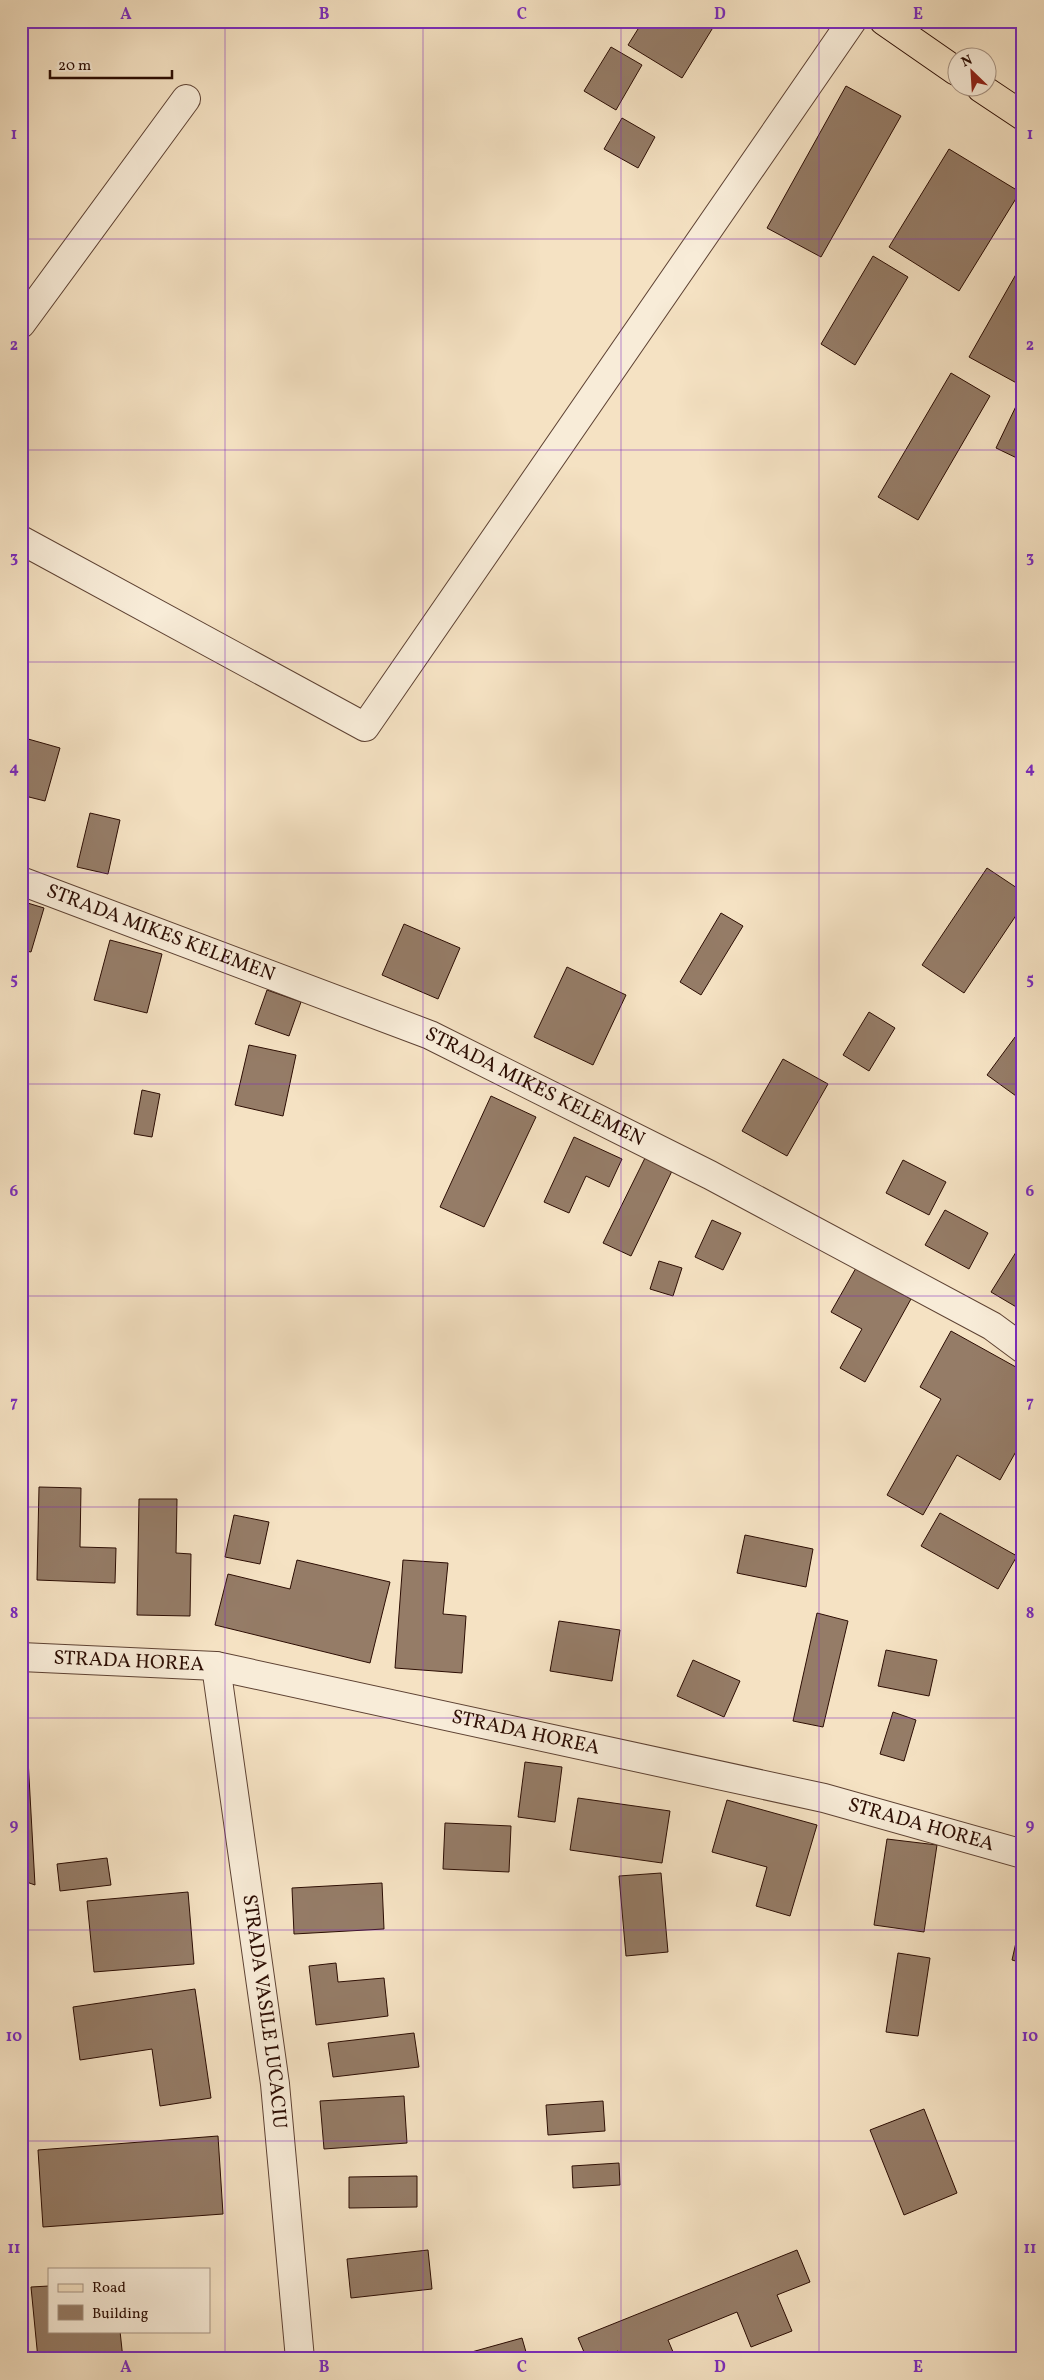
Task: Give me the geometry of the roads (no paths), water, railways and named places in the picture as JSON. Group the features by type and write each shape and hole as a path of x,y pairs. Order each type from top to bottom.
{"main road":[{"path":"884,21 946,64"},
{"path":"996,98 1023,116"}],"street":[{"path":"21,540 365,727 852,21"},
{"path":"21,324 186,99"},
{"name":"STRADA MIKES KELEMEN","path":"21,881 430,1035 710,1175 992,1326 1023,1349"},
{"name":"STRADA HOREA","path":"21,1657 216,1666 824,1798 1023,1854"},
{"name":"STRADA VASILE LUCACIU","path":"216,1666 275,2084 300,2359"}]}
